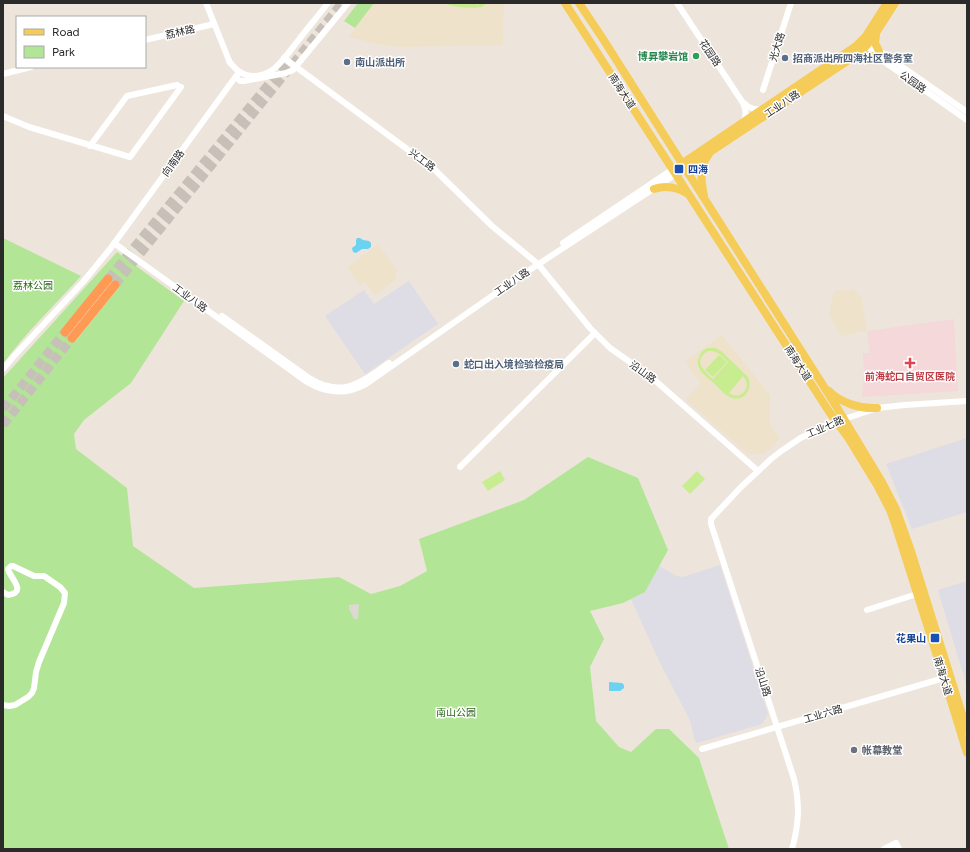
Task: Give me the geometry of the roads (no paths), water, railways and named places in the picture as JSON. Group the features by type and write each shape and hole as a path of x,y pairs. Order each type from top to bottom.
{"highway":[{"path":"68,335 112,282"}],"main road":[{"name":"南海大道","path":"565,3 690,196 882,482 889,495 901,522 965,729 967,754"},
{"name":"南海大道","path":"579,3 822,385 847,436 884,498 895,524 944,678 965,729"},
{"name":"工业八路","path":"683,166 711,152 854,56 864,44 872,27 887,3"},
{"name":"工业八路","path":"675,172 763,109 864,44 876,34 895,3"},
{"path":"854,56 878,54 875,43 876,34"},
{"path":"706,203 701,174 704,162 711,152"},
{"path":"654,189 667,186 683,191 690,196"},
{"path":"822,385 841,400 850,404 867,408 877,408"}],"street":[{"path":"206,3 229,61 240,80 244,81 286,73 296,68 348,3"},
{"path":"238,75 244,74 251,76 265,74 275,68 328,3"},
{"name":"花园路","path":"677,3 743,103"},
{"name":"光大路","path":"763,90 791,3"},
{"name":"荔林路","path":"146,40 214,24"},
{"name":"公园路","path":"864,44 967,120"},
{"name":"公园路","path":"878,54 967,112"},
{"name":"兴工路","path":"284,58 434,169 496,230 537,263"},
{"path":"3,74 27,68"},
{"name":"向南路","path":"3,369 83,282 114,244 238,75"},
{"path":"3,116 29,127 90,146 130,157 179,86 127,96 90,146"},
{"path":"743,103 752,109 763,109"},
{"path":"742,124 746,114 746,108 743,103"},
{"name":"工业八路","path":"537,263 654,189 675,172"},
{"name":"工业八路","path":"114,244 309,378 321,385 336,388 349,387 364,380 675,172"},
{"name":"沿山路","path":"537,263 595,333 610,348 650,376 758,471"},
{"path":"460,467 595,333"},
{"name":"工业七路","path":"712,517 741,487 780,452 799,439 821,427 877,408 900,405 967,401"},
{"name":"沿山路","path":"712,517 711,524 794,779 798,805 798,823 792,849"},
{"path":"3,592 8,596 12,595 17,590 18,586 9,574 8,569 13,566 34,576 44,576 60,587 65,593 64,603 39,662 32,693 15,705 3,705"},
{"path":"867,610 918,594"},
{"name":"工业六路","path":"702,749 944,678"},
{"path":"884,849 896,843 899,849"}],"water":[{"path":"357,238 369,241 371,243 371,247 368,249 362,249 356,253 353,252 352,248 356,245"},
{"path":"609,682 622,683 624,688 620,691 609,691"}],"tunnel":[{"path":"115,285 342,3"},
{"path":"108,279 287,62"},
{"path":"3,409 65,332"},
{"path":"3,425 72,338"}],"place":[{"name":"博昇攀岩馆","path":"696,56"},
{"name":"招商派出所四海社区警务室","path":"785,58"},
{"name":"南山派出所","path":"347,62"},
{"name":"四海","path":"679,169"},
{"name":"前海蛇口自贸区医院","path":"910,363"},
{"name":"蛇口出入境检验检疫局","path":"456,364"},
{"name":"花果山","path":"935,638"},
{"name":"帐幕教堂","path":"854,750"}],"park label":[{"name":"荔林公园","path":"33,285"},
{"name":"南山公园","path":"456,712"}]}
